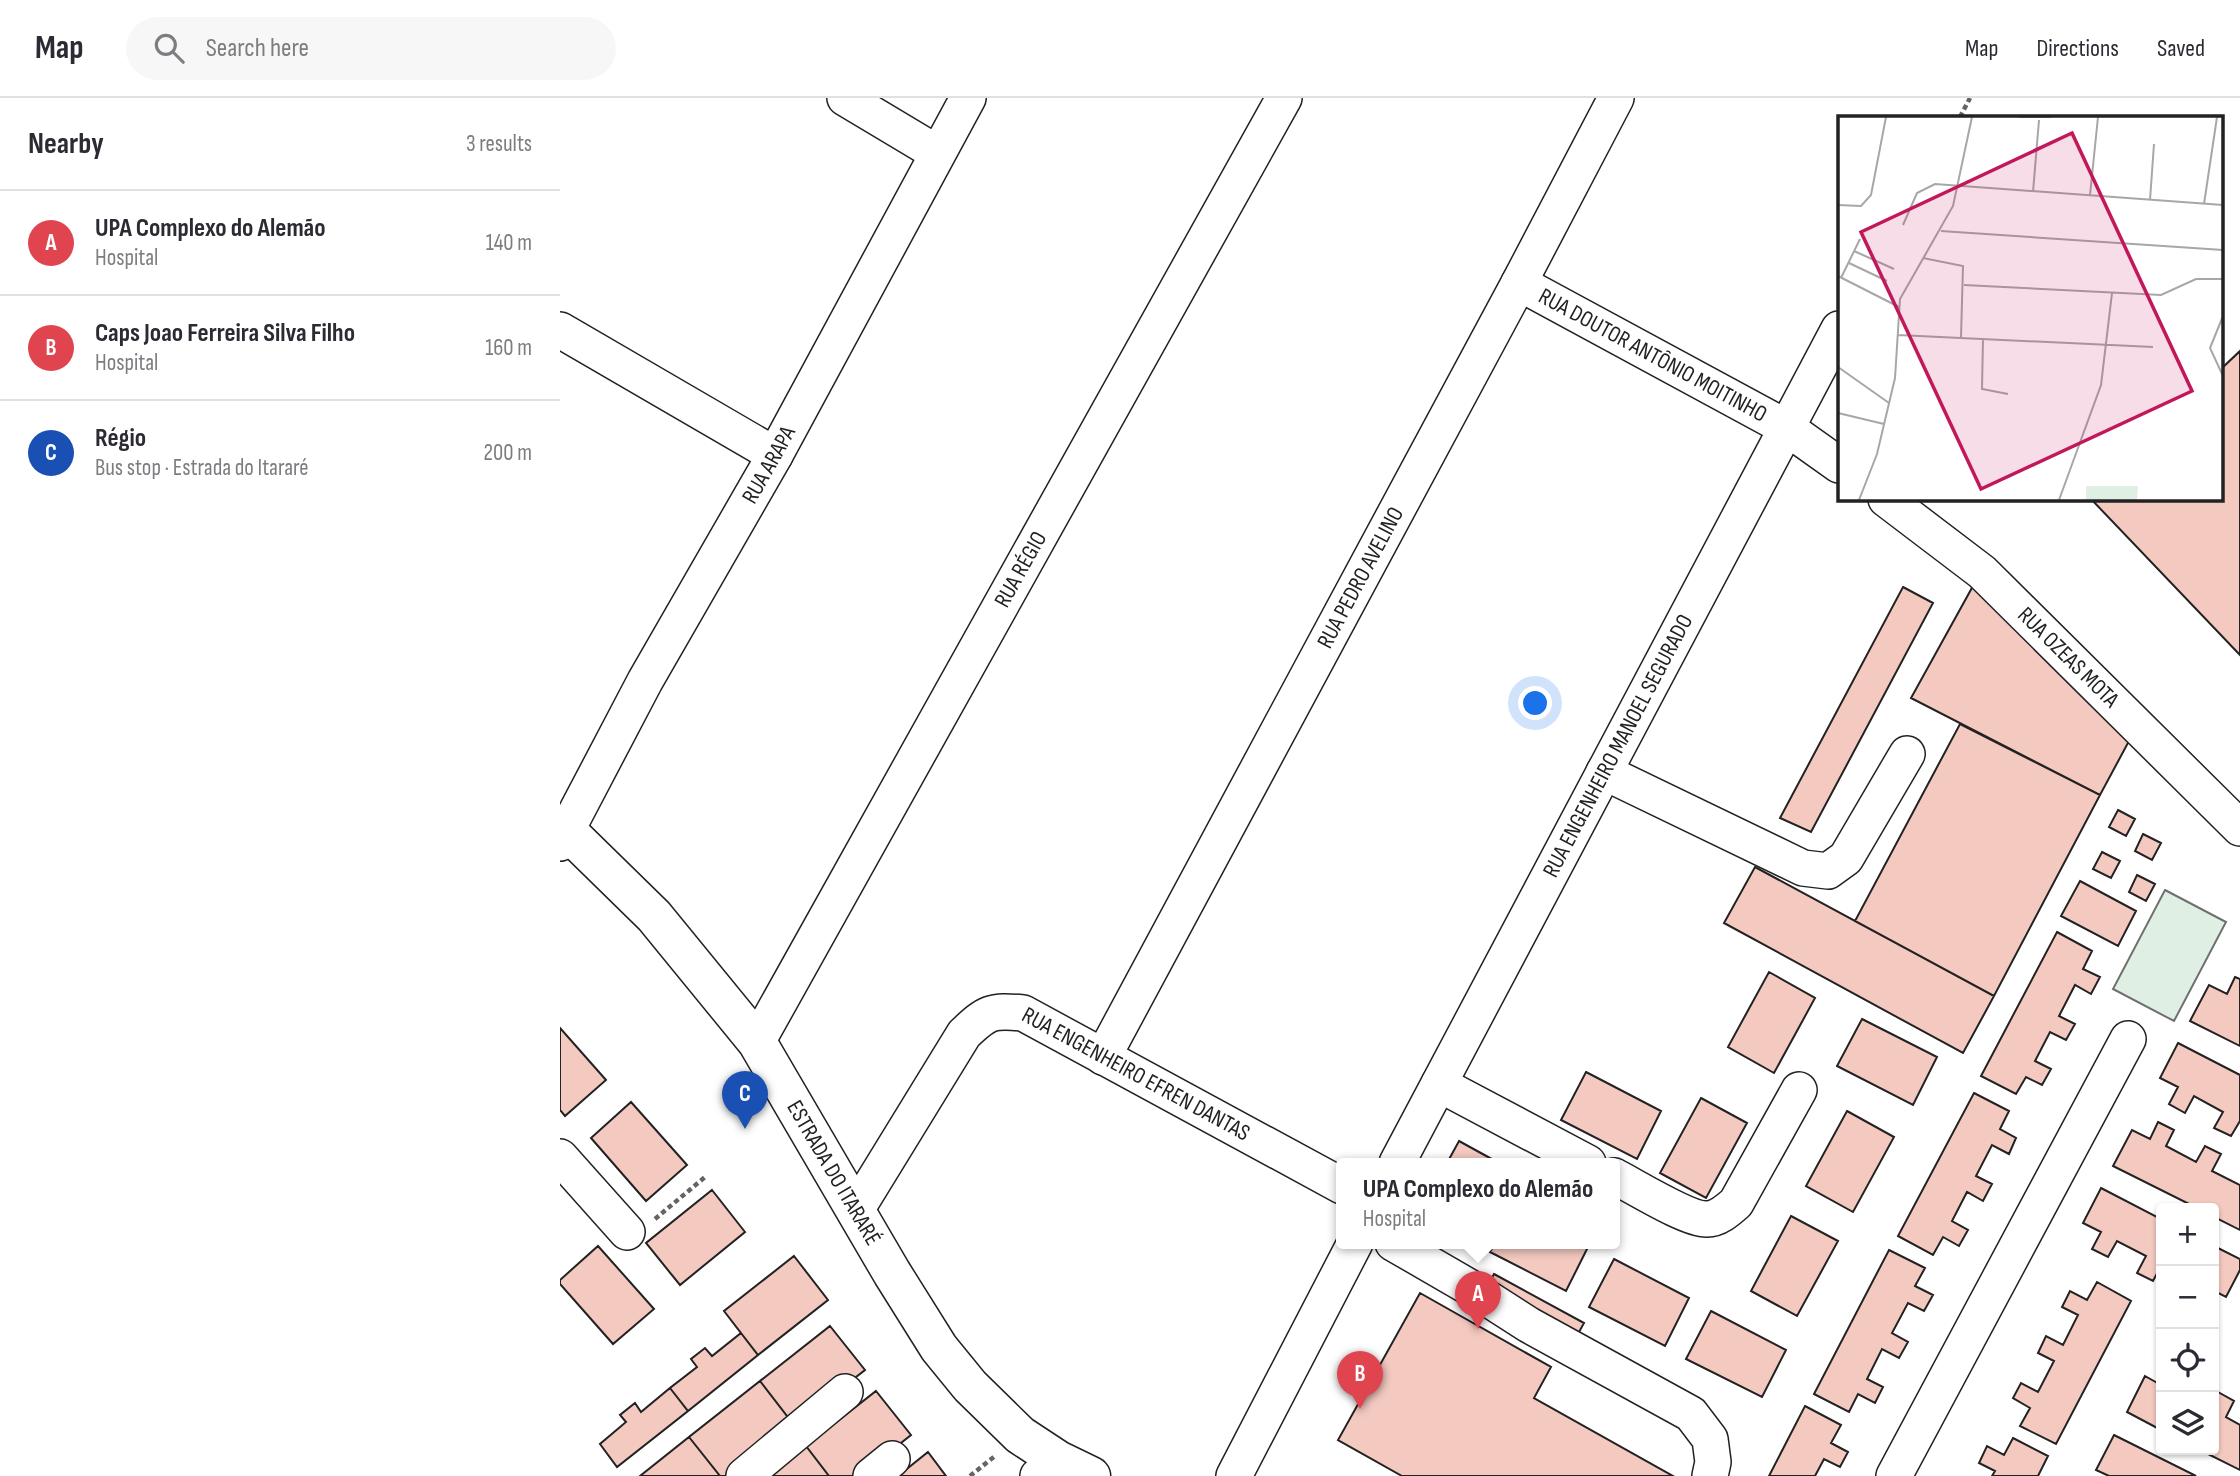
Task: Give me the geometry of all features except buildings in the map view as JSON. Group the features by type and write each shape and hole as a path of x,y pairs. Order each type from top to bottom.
{"main road":[{"name":"ESTRADA DO ITARARÉ","path":"562,832 654,916 757,1042 939,1348 998,1416 1062,1471"}],"street":[{"path":"845,98 937,153"},
{"name":"RUA ARAPA","path":"562,832 775,455 968,98"},
{"name":"RUA RÉGIO","path":"757,1042 1284,98"},
{"name":"RUA PEDRO AVELINO","path":"1102,1057 1616,98"},
{"name":"RUA DOUTOR ANTÔNIO MOITINHO","path":"1519,283 1787,428"},
{"path":"560,330 775,455"},
{"name":"RUA ENGENHEIRO MANOEL SEGURADO","path":"1400,1158 1838,331"},
{"path":"1787,428 1838,464"},
{"name":"RUA OZEAS MOTA","path":"1887,500 1982,572 2240,828"},
{"path":"1604,772 1803,868 1828,871 1846,858 1907,754"},
{"name":"RUA ENGENHEIRO EFREN DANTAS","path":"856,1210 964,1034 982,1016 1002,1012 1023,1013 1336,1183"},
{"path":"1894,1476 2128,1040"},
{"path":"1439,1084 1579,1158"},
{"path":"1620,1179 1685,1213 1706,1220 1721,1215 1736,1203 1799,1090"},
{"path":"560,1157 627,1232"},
{"path":"1234,1476 1352,1249"},
{"path":"1403,1249 1530,1325 1691,1414 1710,1439 1713,1462 1710,1476"},
{"path":"744,1476 845,1392"}],"path":[{"path":"1961,116 1970,98"},
{"path":"627,1232 651,1222 705,1177"}],"green space":[{"path":"2165,890 2226,922 2174,1021 2113,989"}],"place":[{"name":"Régio","path":"745,1129"},
{"name":"UPA Complexo do Alemão","path":"1478,1329"},
{"name":"Caps Joao Ferreira Silva Filho","path":"1360,1409"}]}
